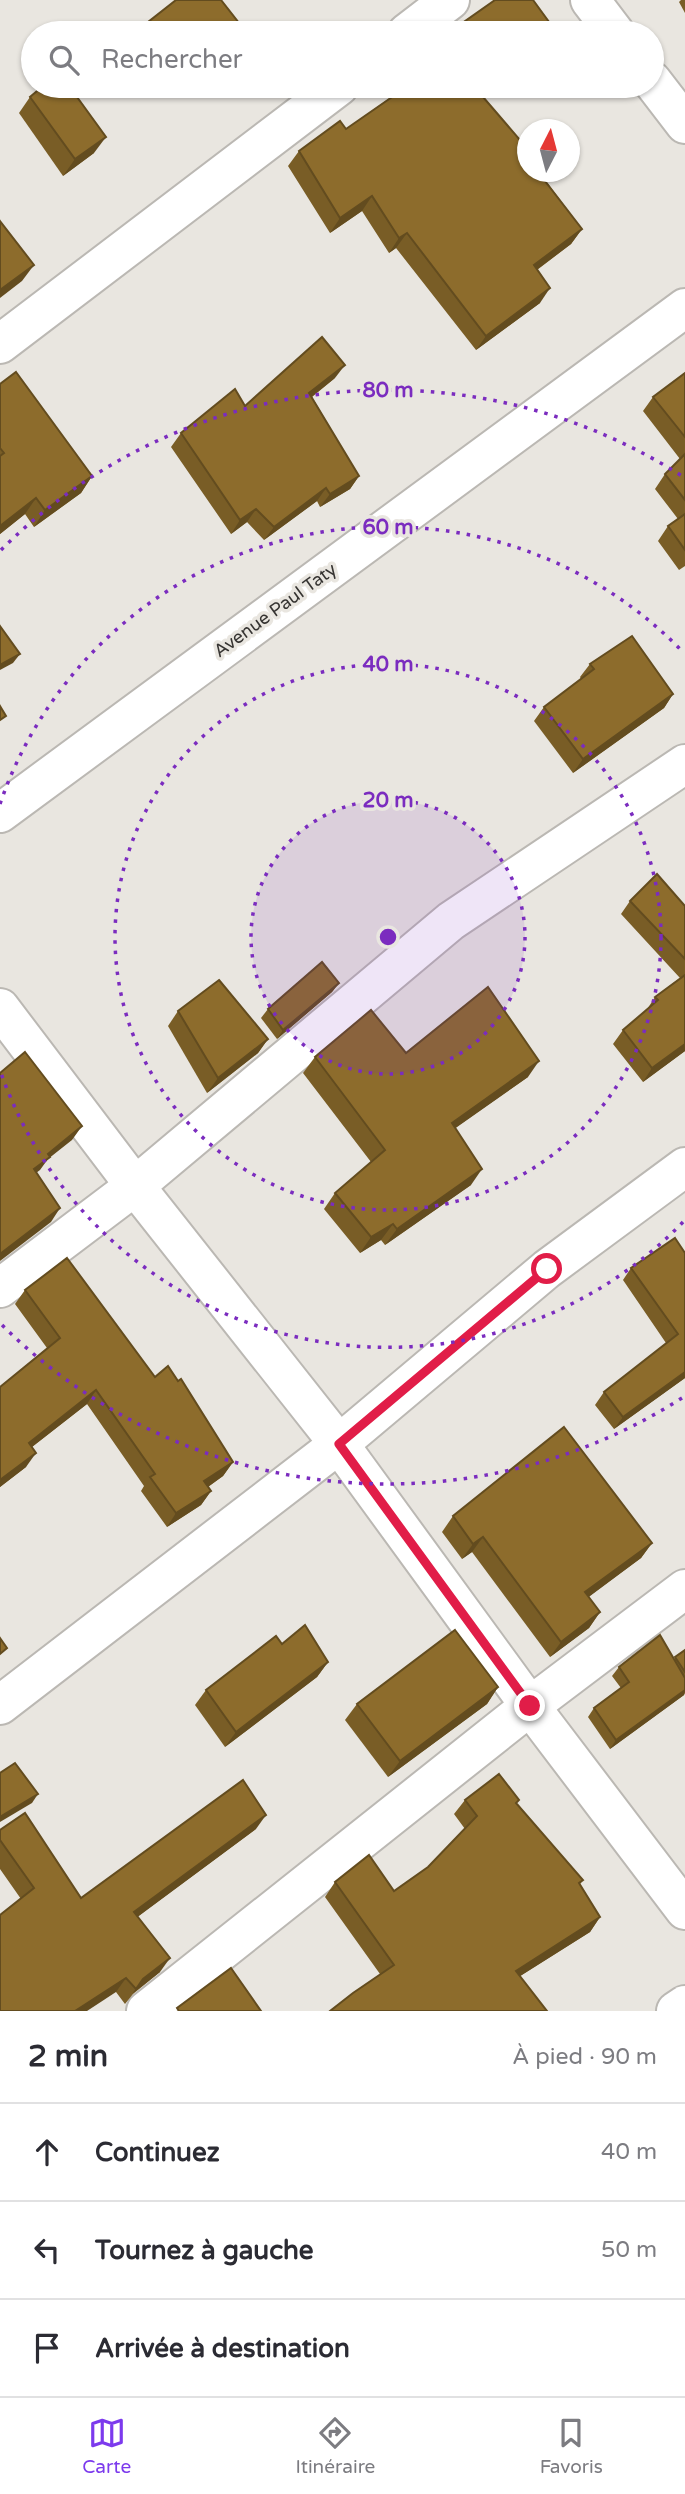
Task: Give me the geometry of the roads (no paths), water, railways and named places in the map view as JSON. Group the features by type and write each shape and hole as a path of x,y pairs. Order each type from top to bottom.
{"street":[{"path":"423,21 450,0"},
{"path":"590,0 606,21"},
{"path":"664,96 685,124"},
{"path":"0,344 323,98"},
{"name":"Avenue Paul Taty","path":"0,813 685,308"},
{"path":"0,1288 135,1186 451,921 685,764"},
{"path":"0,1008 135,1186 339,1444 530,1706 685,1910"},
{"path":"0,1704 339,1444 547,1269 685,1167"},
{"path":"146,2011 530,1706 685,1589"},
{"path":"676,2011 685,2004"}]}
